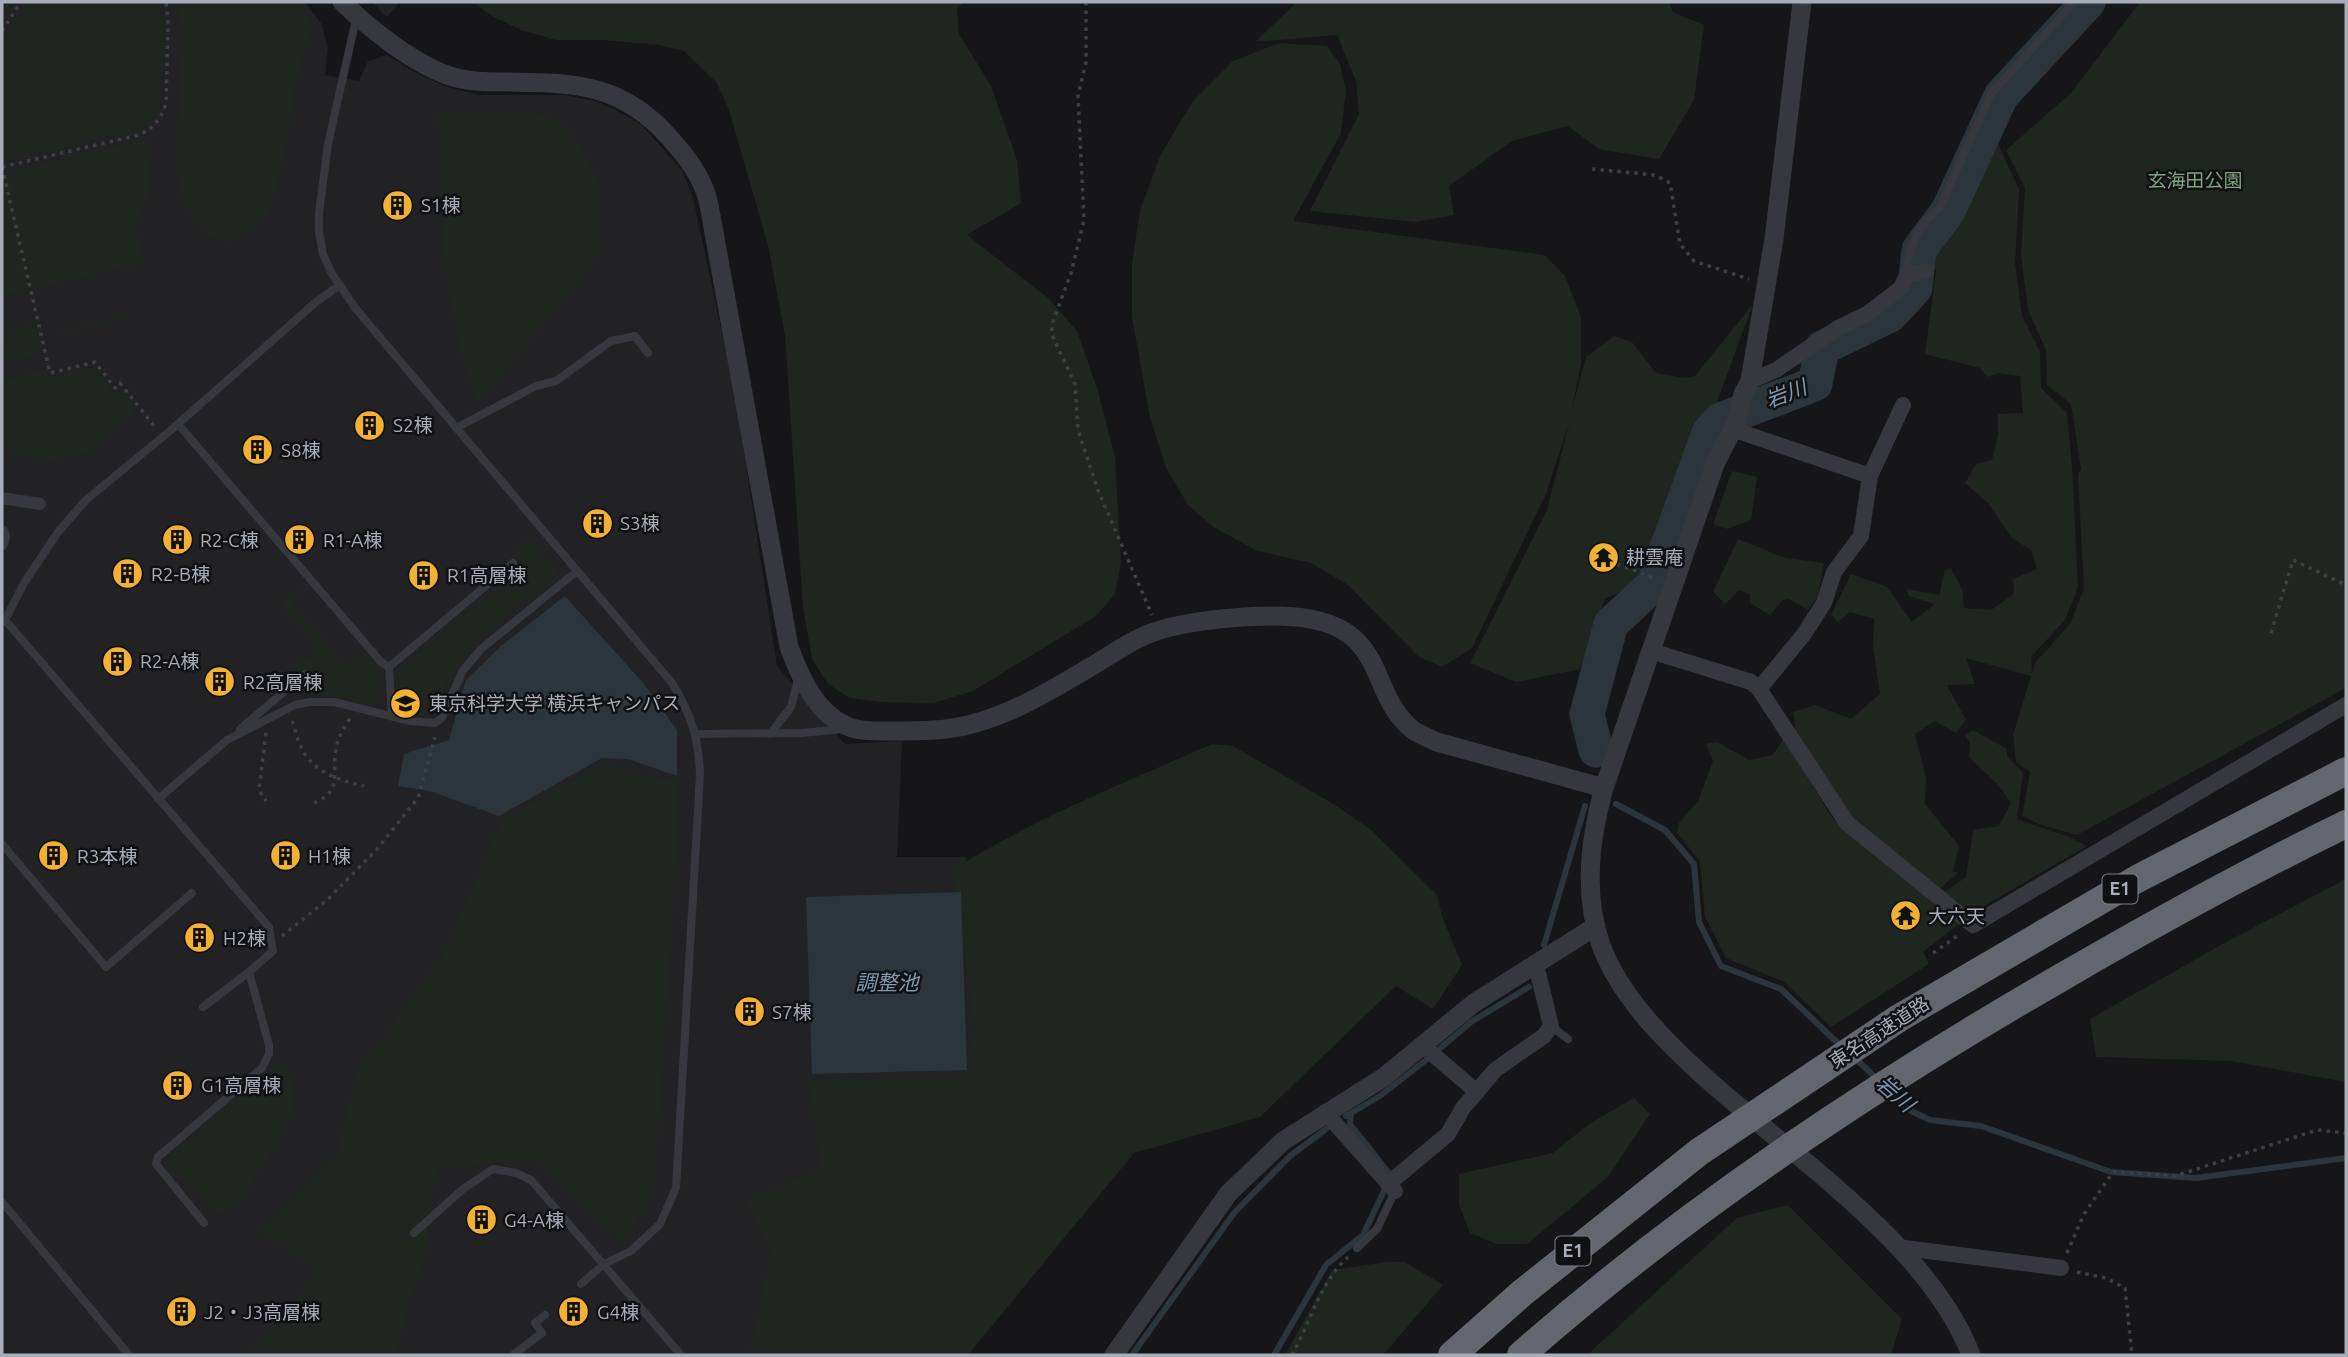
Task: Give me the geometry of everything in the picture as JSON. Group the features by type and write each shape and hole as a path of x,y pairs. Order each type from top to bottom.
{"highway":[{"name":"東名高速道路","path":"1452,1355 1522,1293 1699,1152 1899,1018 2137,879 2346,771"},
{"name":"E1","path":"1521,1355 1641,1255 1726,1192 1826,1122 1925,1058 2160,920 2346,824"}],"street":[{"path":"1802,2 1768,286 1746,387 1734,426 1715,464 1604,788 1591,843 1590,879 1601,945 1616,974 1656,1030 1720,1092 1835,1187 1897,1247 1928,1281 1951,1315 1971,1355"},
{"path":"349,9 422,63 448,76 480,82 562,83 590,86 608,92 649,117 682,151 707,195 789,647 799,674 812,697 829,714 853,729 927,731 968,725 1012,710 1158,631 1203,622 1269,617 1310,619 1333,626 1363,646 1400,716 1414,731 1437,742 1604,788"},
{"path":"1746,387 1838,328 1867,314 1900,288 1906,276 1925,271"},
{"path":"1759,689 1804,634 1824,603 1835,572 1861,536 1870,476 1903,405"},
{"path":"1734,426 1870,476"},
{"path":"2,498 40,504"},
{"path":"2,531 2,544"},
{"path":"1651,651 1751,682 1759,689 1847,823 1973,925 2346,705"},
{"path":"1114,1355 1228,1194 1283,1141 1384,1077 1474,1003 1596,926"},
{"path":"1325,1112 1392,1187 1448,1134 1464,1108 1495,1070 1544,1036 1551,1026 1536,965"},
{"path":"1422,1045 1477,1092"},
{"path":"1897,1247 2061,1268"}],"lane":[{"path":"1906,276 1910,245 1931,215 1940,207 1991,94 2074,2"},
{"path":"349,9 319,213 323,254 332,275 356,309 672,683 684,702 699,748 700,775 676,1188 660,1224 631,1251 604,1264 581,1284"},
{"path":"203,1007 273,951 269,927 66,688 4,622 24,583 58,532 86,500 178,424 316,302 340,285"},
{"path":"456,428 536,386 556,380 611,341 635,336 648,353"},
{"path":"178,424 381,662 389,667"},
{"path":"389,667 513,563"},
{"path":"227,740 287,709 309,702 323,701 426,724 435,723 442,718 454,686 475,654 495,635 576,572"},
{"path":"389,667 392,715"},
{"path":"158,799 305,674"},
{"path":"770,734 791,707 799,674"},
{"path":"696,734 770,734 853,729"},
{"path":"2,844 106,967 192,893"},
{"path":"204,1223 156,1164 158,1157 267,1061 269,1045 249,972"},
{"path":"1551,1026 1568,1039"},
{"path":"414,1233 463,1189 493,1169 516,1173 531,1180 677,1354"},
{"path":"1357,1248 1377,1229 1392,1187"},
{"path":"2,1202 130,1355"},
{"path":"513,1355 542,1333 534,1323 545,1315"}],"path":[{"path":"2,31 21,2"},
{"path":"163,436 120,383 115,388 94,362 50,373 2,167 139,135 153,126 166,103 169,24 166,2"},
{"path":"1086,2 1086,62 1078,96 1084,220 1071,273 1052,324 1052,335 1075,384 1078,430 1097,488 1158,631"},
{"path":"1592,169 1655,174 1670,183 1680,244 1694,261 1768,286"},
{"path":"2271,633 2293,560 2346,584"},
{"path":"1616,564 1650,577"},
{"path":"314,803 329,794 335,779 337,742 358,708"},
{"path":"287,709 305,753 316,767 335,779 364,786"},
{"path":"264,721 266,742 259,790 266,801"},
{"path":"272,944 328,899 378,848 418,798 436,735"},
{"path":"1933,953 1973,925"},
{"path":"2132,1355 2125,1288 2106,1278 2061,1268 2084,1214 2113,1172 2175,1176 2317,1130 2346,1133"},
{"path":"1292,1355 1306,1331 1321,1294 1340,1264 1357,1248"}],"shaded area":[{"name":"東京科学大学 横浜キャンパス","path":"2,2 305,2 321,23 328,47 325,75 359,81 368,61 387,55 444,86 479,95 565,95 595,101 642,125 683,172 693,198 734,388 777,666 845,744 902,741 897,857 966,857 965,917 980,1090 833,1355 2,1355"},
{"path":"372,2 400,2 387,17"}],"green space":[{"path":"27,2 161,2 164,18 162,95 155,115 140,129 2,162 2,41"},
{"path":"176,2 298,2 312,27 294,90 288,143 269,213 229,243 208,235 184,205 176,171 182,28"},
{"path":"474,2 963,2 957,10 959,34 991,86 1017,160 1021,203 967,235 1048,298 1077,331 1097,388 1115,457 1121,562 1115,594 1096,616 973,691 933,703 880,702 850,698 828,684 812,659 803,607 785,335 768,245 729,110 716,82 684,51 659,45 602,40 556,40 521,30 490,15"},
{"path":"1297,2 1669,2 1673,12 1704,25 1694,100 1659,159 1599,149 1568,126 1512,141 1449,186 1454,215 1416,222 1310,211 1359,114 1356,81 1337,35 1255,42"},
{"name":"玄海田公園","path":"2140,2 2346,2 2346,688 2077,835 2041,825 2022,816 2030,772 2016,762 2013,735 2031,676 1966,658 1975,684 1947,685 1966,720 1956,733 1935,721 1915,734 1926,778 1925,804 1959,846 1953,871 1958,873 1938,890 1852,818 1796,733 1793,712 1815,705 1851,719 1880,694 1873,646 1874,619 1850,612 1838,622 1831,615 1851,574 1887,587 1912,622 1935,604 1909,596 1907,589 1939,595 1945,570 1951,569 1962,589 1964,608 1991,610 2014,594 2013,579 2037,569 2031,550 2012,538 1988,503 1965,483 1976,464 1992,460 1998,435 1998,414 2023,413 2020,376 1999,373 1987,377 1980,368 1925,354 1936,271 1927,261 1929,247 1959,210 1993,133 2019,189 2015,263 2022,316 2040,352 2041,388 2067,413 2072,465 2078,587 2065,620 2031,657 2032,673 2035,663 2070,624 2084,589 2078,474 2081,469 2071,404 2047,385 2046,350 2028,310 2021,256 2025,188 2006,150 2071,93"},
{"path":"1279,43 1327,46 1340,64 1346,91 1341,133 1293,221 1544,255 1565,276 1581,317 1581,364 1572,409 1586,357 1614,336 1632,342 1656,373 1684,378 1695,376 1753,304 1714,410 1642,580 1605,599 1580,669 1516,682 1470,663 1547,510 1570,420 1546,494 1472,648 1442,667 1418,656 1348,585 1311,563 1255,550 1212,526 1188,505 1166,468 1150,417 1132,317 1132,263 1140,210 1161,154 1193,101 1233,61"},
{"path":"438,112 529,112 561,120 583,150 599,182 601,253 478,404 460,353 446,279"},
{"path":"146,140 149,194 135,227 145,263 2,296 2,181 11,180 10,172"},
{"path":"128,315 129,318 45,337 45,335"},
{"path":"35,322 42,353 2,362 2,348 10,330"},
{"path":"93,367 114,394 118,391 135,411 87,453 50,461 12,453 2,438 2,381 46,369 48,377"},
{"path":"1732,471 1757,477 1751,520 1728,529 1713,524"},
{"path":"529,538 558,572 470,649 447,681 437,711 417,714 410,711 401,700 398,673 522,567 511,553"},
{"path":"1738,539 1786,558 1824,563 1818,596 1808,610 1788,599 1783,600 1770,615 1750,603 1750,594 1739,590 1725,604 1713,592"},
{"path":"302,587 306,590 293,602 343,662 349,665 363,652 378,666 379,700 369,704 321,693 306,695 300,688 312,677 308,670 293,675 291,672 302,661 320,653 281,605"},
{"path":"1973,730 2007,749 2007,756 2023,773 2017,819 2087,846 1972,913 1944,892 1966,877 1973,830 1999,826 2011,803 1999,786 1969,757 1970,743 1965,735"},
{"path":"1783,739 1834,820 1959,924 1923,952 1929,964 1831,1027 1784,982 1726,958 1705,917 1700,861 1677,833 1679,823 1698,801 1713,761 1706,744 1717,742 1749,760 1773,755"},
{"path":"1212,744 1233,746 1335,805 1370,829 1437,895 1442,916 1462,965 1433,1009 1396,986 1260,1117 1134,1153 968,1355 749,1355 771,1250 746,1200 821,1169 809,1080 961,1078 975,1030 953,870 1015,834"},
{"path":"607,763 635,773 678,781 674,897 654,1191 623,1242 536,1160 436,1169 425,1259 409,1301 397,1355 249,1355 320,1271 260,1232 336,1158 356,1074 443,956 501,820"},
{"path":"2346,879 2346,1082 2231,1061 2096,1057 2090,1019 2228,941"},
{"path":"276,1061 284,1063 292,1083 294,1106 291,1116 240,1202 236,1201 220,1215 169,1166 170,1156 268,1075"},
{"path":"1634,1098 1650,1114 1607,1178 1527,1244 1497,1244 1470,1233 1459,1204 1459,1174 1553,1153 1589,1124"},
{"path":"1788,1205 1902,1319 1891,1355 1587,1355 1737,1218"},
{"path":"1405,1262 1443,1285 1383,1355 1285,1355 1332,1270"}],"water":[{"path":"565,596 644,684 677,730 677,776 628,759 602,758 499,816 430,791 398,786 404,754 449,740 466,680 501,646"},
{"name":"調整池","path":"961,892 967,1070 812,1074 806,897"}],"waterway":[{"name":"岩川","path":"1596,750 1587,714 1611,624 1654,584 1709,433 1720,420 1815,384 1822,348 1890,315 1915,288 1919,250 1948,211 2001,96 2088,2"},
{"name":"岩川","path":"1616,804 1665,830 1694,864 1699,922 1721,966 1781,989 1842,1047"},
{"path":"1544,945 1585,806"},
{"path":"1438,1050 1471,1022 1529,987"},
{"name":"岩川","path":"1853,1056 1878,1080"},
{"path":"1346,1116 1380,1096 1426,1060"},
{"name":"岩川","path":"1889,1090 1911,1111 1930,1120 1981,1126 2111,1172 2196,1178 2346,1158"},
{"path":"1351,1114 1350,1124 1389,1173"},
{"path":"1132,1355 1234,1213 1290,1156 1326,1129"},
{"path":"1274,1355 1326,1265 1363,1235 1384,1191"}],"place":[{"name":"S1棟","path":"398,205"},
{"name":"S2棟","path":"370,425"},
{"name":"S8棟","path":"258,450"},
{"name":"S3棟","path":"597,523"},
{"name":"R2-C棟","path":"177,540"},
{"name":"R1-A棟","path":"300,540"},
{"name":"耕雲庵","path":"1603,557"},
{"name":"R2-B棟","path":"128,574"},
{"name":"R1高層棟","path":"424,575"},
{"name":"R2-A棟","path":"117,661"},
{"name":"R2高層棟","path":"220,682"},
{"name":"東京科学大学 横浜キャンパス","path":"406,703"},
{"name":"R3本棟","path":"54,856"},
{"name":"H1棟","path":"285,856"},
{"name":"大六天","path":"1905,916"},
{"name":"H2棟","path":"200,938"},
{"name":"S7棟","path":"749,1012"},
{"name":"G1高層棟","path":"178,1085"},
{"name":"G4-A棟","path":"481,1220"},
{"name":"J2・J3高層棟","path":"181,1312"},
{"name":"G4棟","path":"574,1312"}]}
